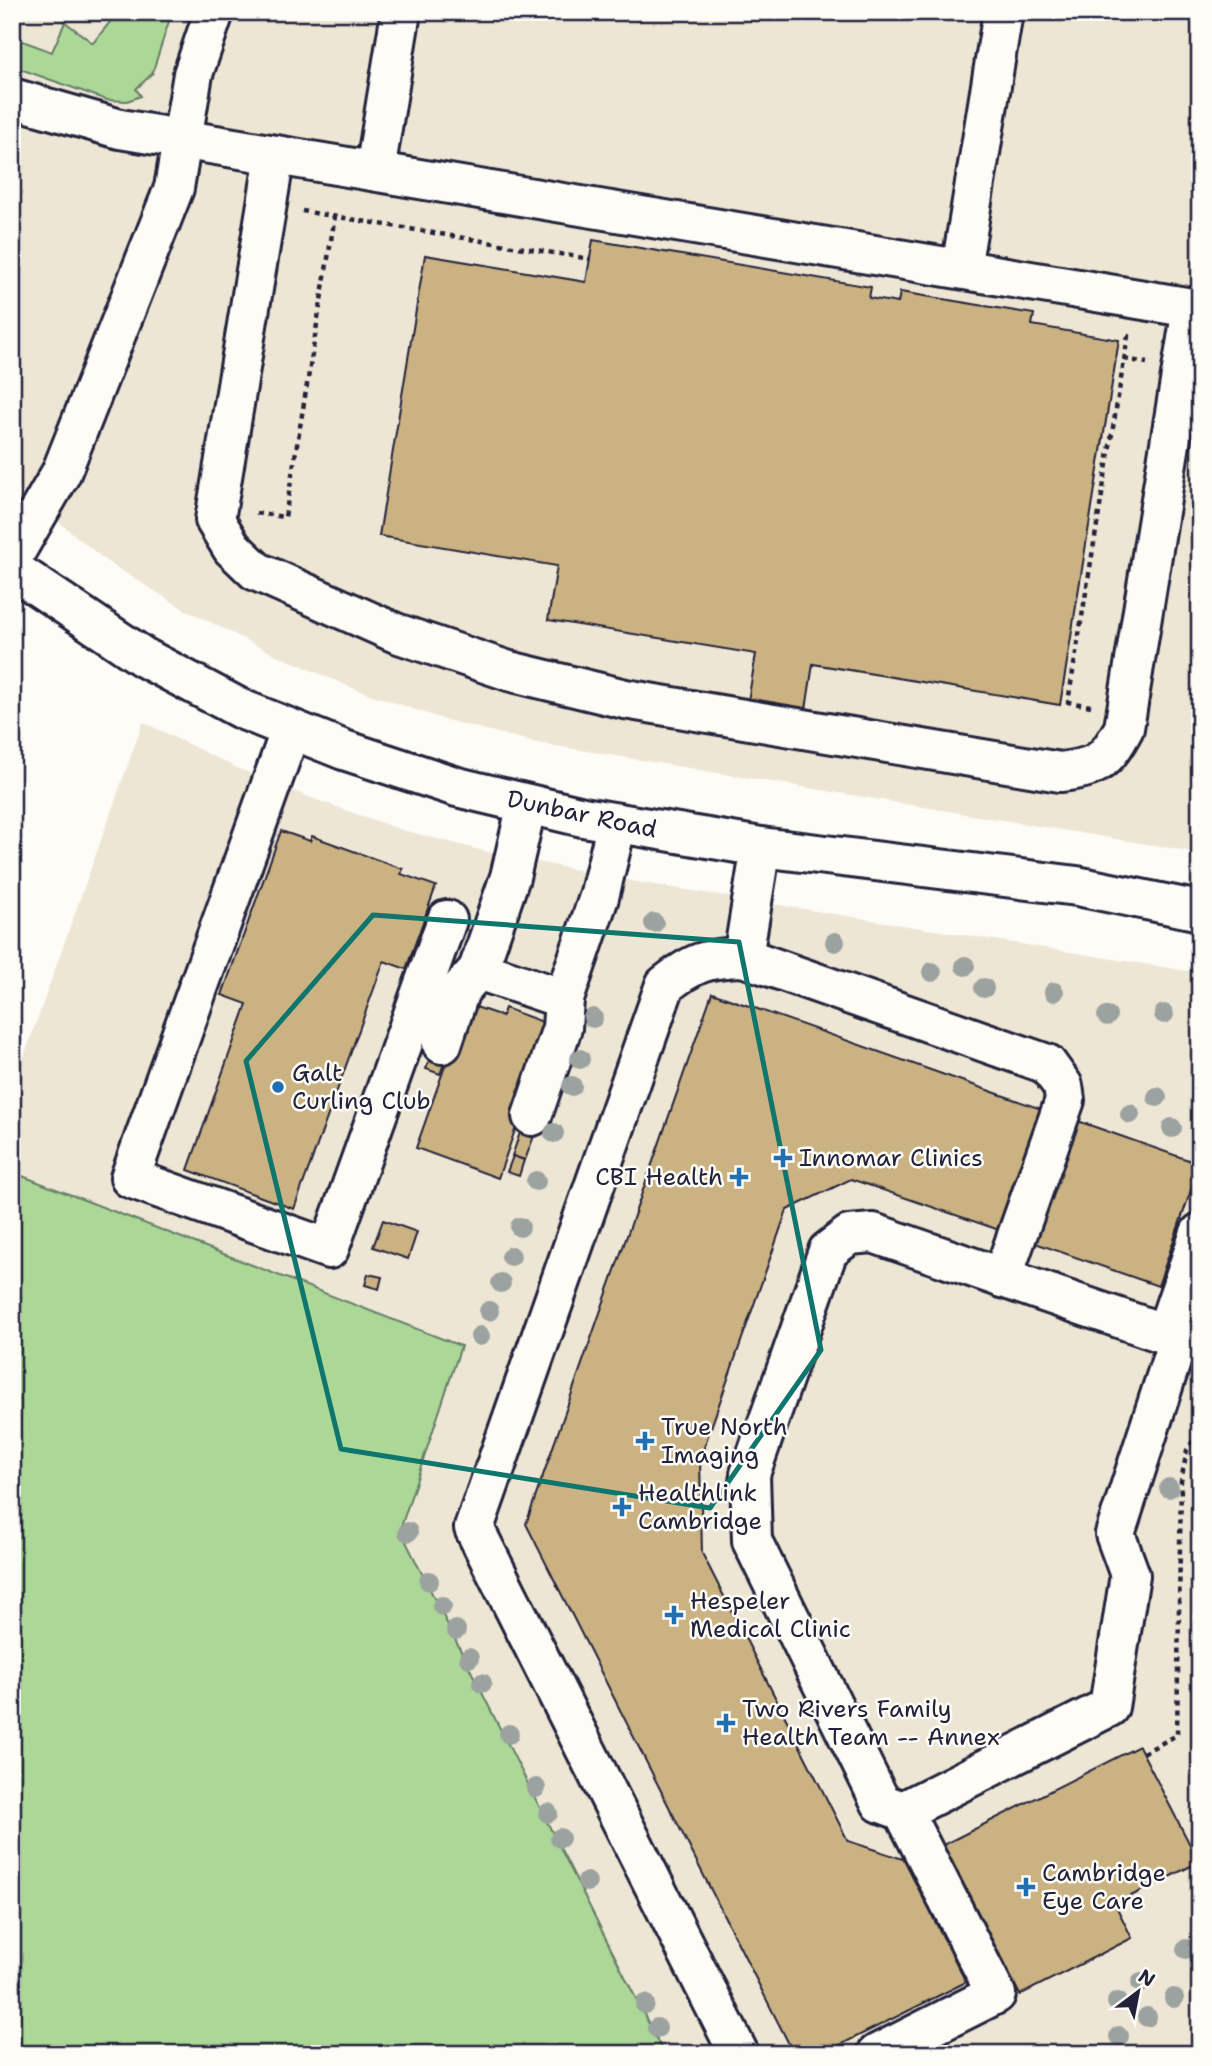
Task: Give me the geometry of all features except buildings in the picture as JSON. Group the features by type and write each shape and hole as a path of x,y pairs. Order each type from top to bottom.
{"street":[{"path":"12,558 61,473 174,188 193,74 214,12"},
{"path":"375,172 401,12"},
{"path":"961,269 1003,12"},
{"path":"12,97 120,129 1196,307 1124,728 1111,752 1088,769 1060,772 625,699 509,671 396,633 256,571 232,548 215,520 275,155"},
{"name":"Dunbar Road","path":"12,569 143,657 241,709 344,750 457,787 617,823 761,847 1077,886 1200,911"},
{"path":"291,729 130,1178 329,1249 447,920"},
{"path":"442,1044 460,990 478,970 510,877 527,804"},
{"path":"532,1116 562,1028 564,999 599,897 617,823"},
{"path":"743,957 761,847"},
{"path":"739,2054 474,1528 665,985 696,964 714,958 743,957 1047,1064 1063,1086 1065,1100 1002,1278"},
{"path":"478,970 564,999"},
{"path":"877,2054 996,1994 902,1811 881,1803 752,1541 750,1474 828,1251 849,1235 873,1233 1181,1340"},
{"path":"902,1811 1109,1706 1130,1575 1115,1534 1181,1340 1200,1233"}],"path":[{"path":"300,211 590,259"},
{"path":"285,517 335,216"},
{"path":"1102,708 1068,702 1128,336 1114,333"},
{"path":"1143,1753 1177,1735 1181,1481 1187,1450 1200,1431"},
{"path":"1187,2054 1200,2040"}],"highlighted area":[{"path":"373,915 739,942 821,1350 710,1508 341,1449 246,1061"}],"shaded area":[{"path":"12,12 1200,12 1200,853 538,743 442,719 355,689 272,653 184,609 106,561 12,483"},
{"path":"143,722 239,769 314,799 399,829 488,852 637,882 1200,973 1200,2032 1179,2054 664,2054 399,1530 461,1346 12,1172 12,1090"}],"green space":[{"path":"118,12 172,12 152,74 136,89 141,96 127,101 107,100 12,66 12,37 52,52 65,22 93,43"},
{"path":"12,1172 461,1346 400,1530 664,2054 12,2054"}],"place":[{"name":"Galt Curling Club","path":"278,1087"},
{"name":"Innomar Clinics","path":"783,1158"},
{"name":"CBI Health","path":"739,1177"},
{"name":"True North Imaging","path":"645,1441"},
{"name":"Healthlink Cambridge","path":"622,1507"},
{"name":"Hespeler Medical Clinic","path":"674,1615"},
{"name":"Two Rivers Family Health Team -- Annex","path":"726,1723"},
{"name":"Cambridge Eye Care","path":"1026,1887"}]}
